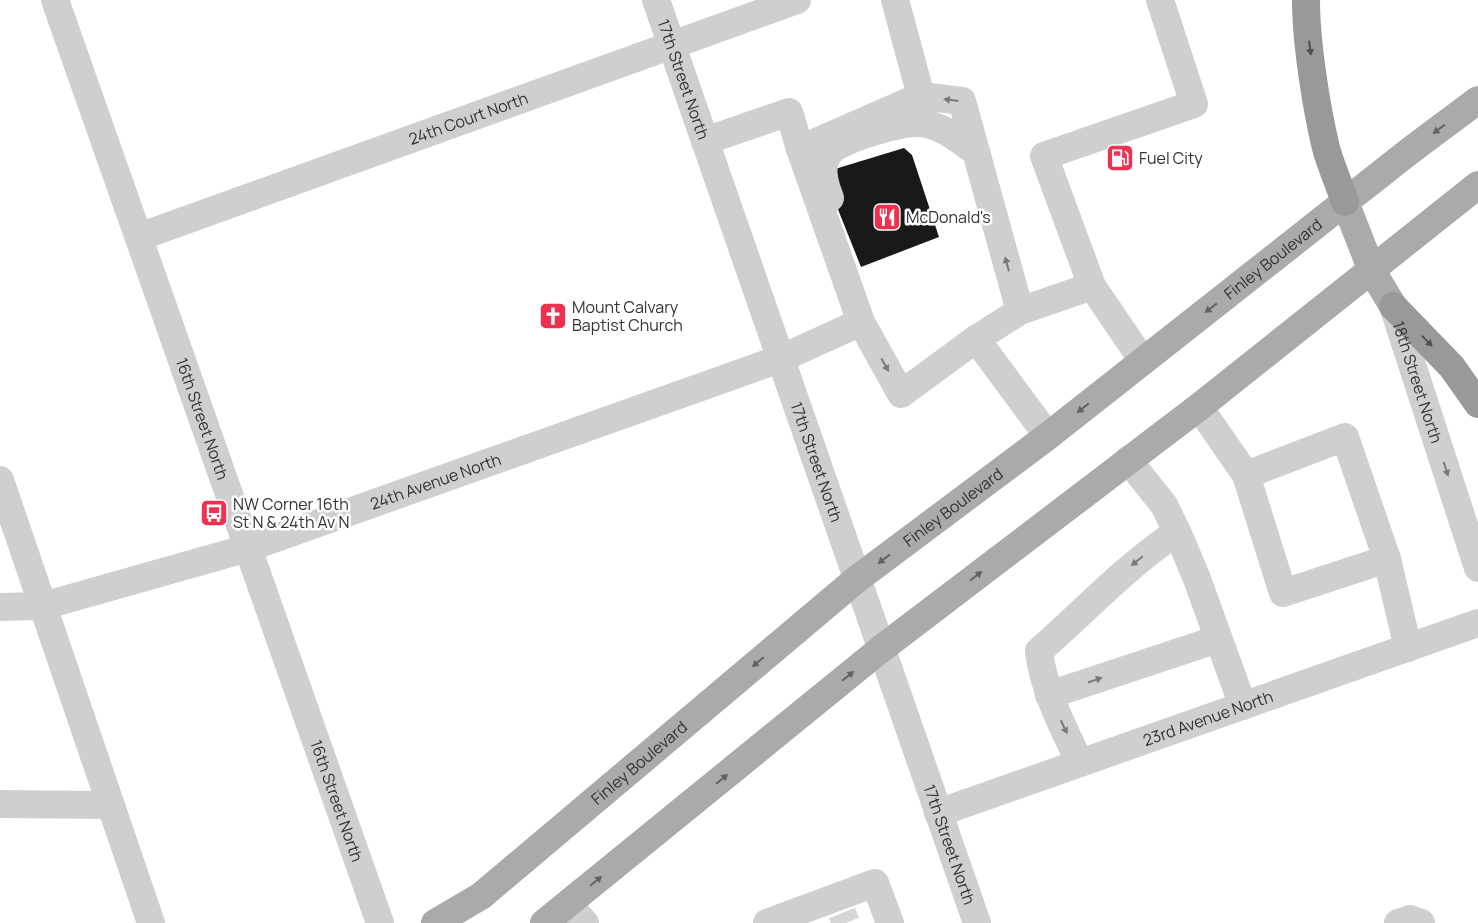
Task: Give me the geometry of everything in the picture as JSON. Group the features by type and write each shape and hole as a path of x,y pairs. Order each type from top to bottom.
{"highway":[{"path":"1306,0 1306,15 1317,100 1327,148 1346,202"},
{"path":"1393,306 1452,367 1478,404"}],"main road":[{"name":"Finley Boulevard","path":"435,923 481,896 857,579 1048,436 1478,100"},
{"path":"544,923 577,913 881,649 1199,407 1478,185"},
{"name":"18th Street North","path":"1346,202 1372,271 1393,306"}],"street":[{"name":"16th Street North","path":"55,0 380,923"},
{"name":"17th Street North","path":"656,0 976,923"},
{"name":"24th Court North","path":"139,237 797,0"},
{"path":"895,0 921,96"},
{"path":"1143,361 1092,286 1044,156 1194,104 1160,0"},
{"path":"800,149 921,96 962,101 1020,311"},
{"path":"705,141 789,112 800,149 861,322 901,394 976,339 1020,311 1092,286"},
{"path":"852,296 851,260 825,184 824,165 831,150 900,125 918,123 947,132 976,152"},
{"name":"18th Street North","path":"1393,306 1478,568"},
{"name":"24th Avenue North","path":"0,607 43,606 248,548 780,358 861,322"},
{"path":"976,339 1048,436"},
{"path":"1199,407 1246,475 1283,593 1386,559"},
{"path":"1246,475 1345,437 1386,559 1408,648"},
{"path":"1128,460 1164,505 1197,579 1242,706"},
{"path":"0,480 151,923"},
{"path":"1080,763 1049,695 1041,672 1038,651 1069,625 1106,586 1176,532"},
{"name":"23rd Avenue North","path":"938,813 1478,623"},
{"path":"1049,695 1218,638"},
{"path":"0,804 110,805"},
{"path":"776,921 814,915 839,905 875,884 890,923"},
{"path":"1398,923 1410,919 1421,923"}],"building":[{"name":"McDonald's","path":"904,148 912,155 939,237 861,267 833,197 835,169"}],"tunnel":[{"path":"842,913 846,923"}],"place":[{"name":"Fuel City","path":"1120,158"},
{"name":"McDonald's","path":"887,217"},
{"name":"Mount Calvary Baptist Church","path":"553,316"},
{"name":"NW Corner 16th St N & 24th Av N","path":"214,513"}]}
